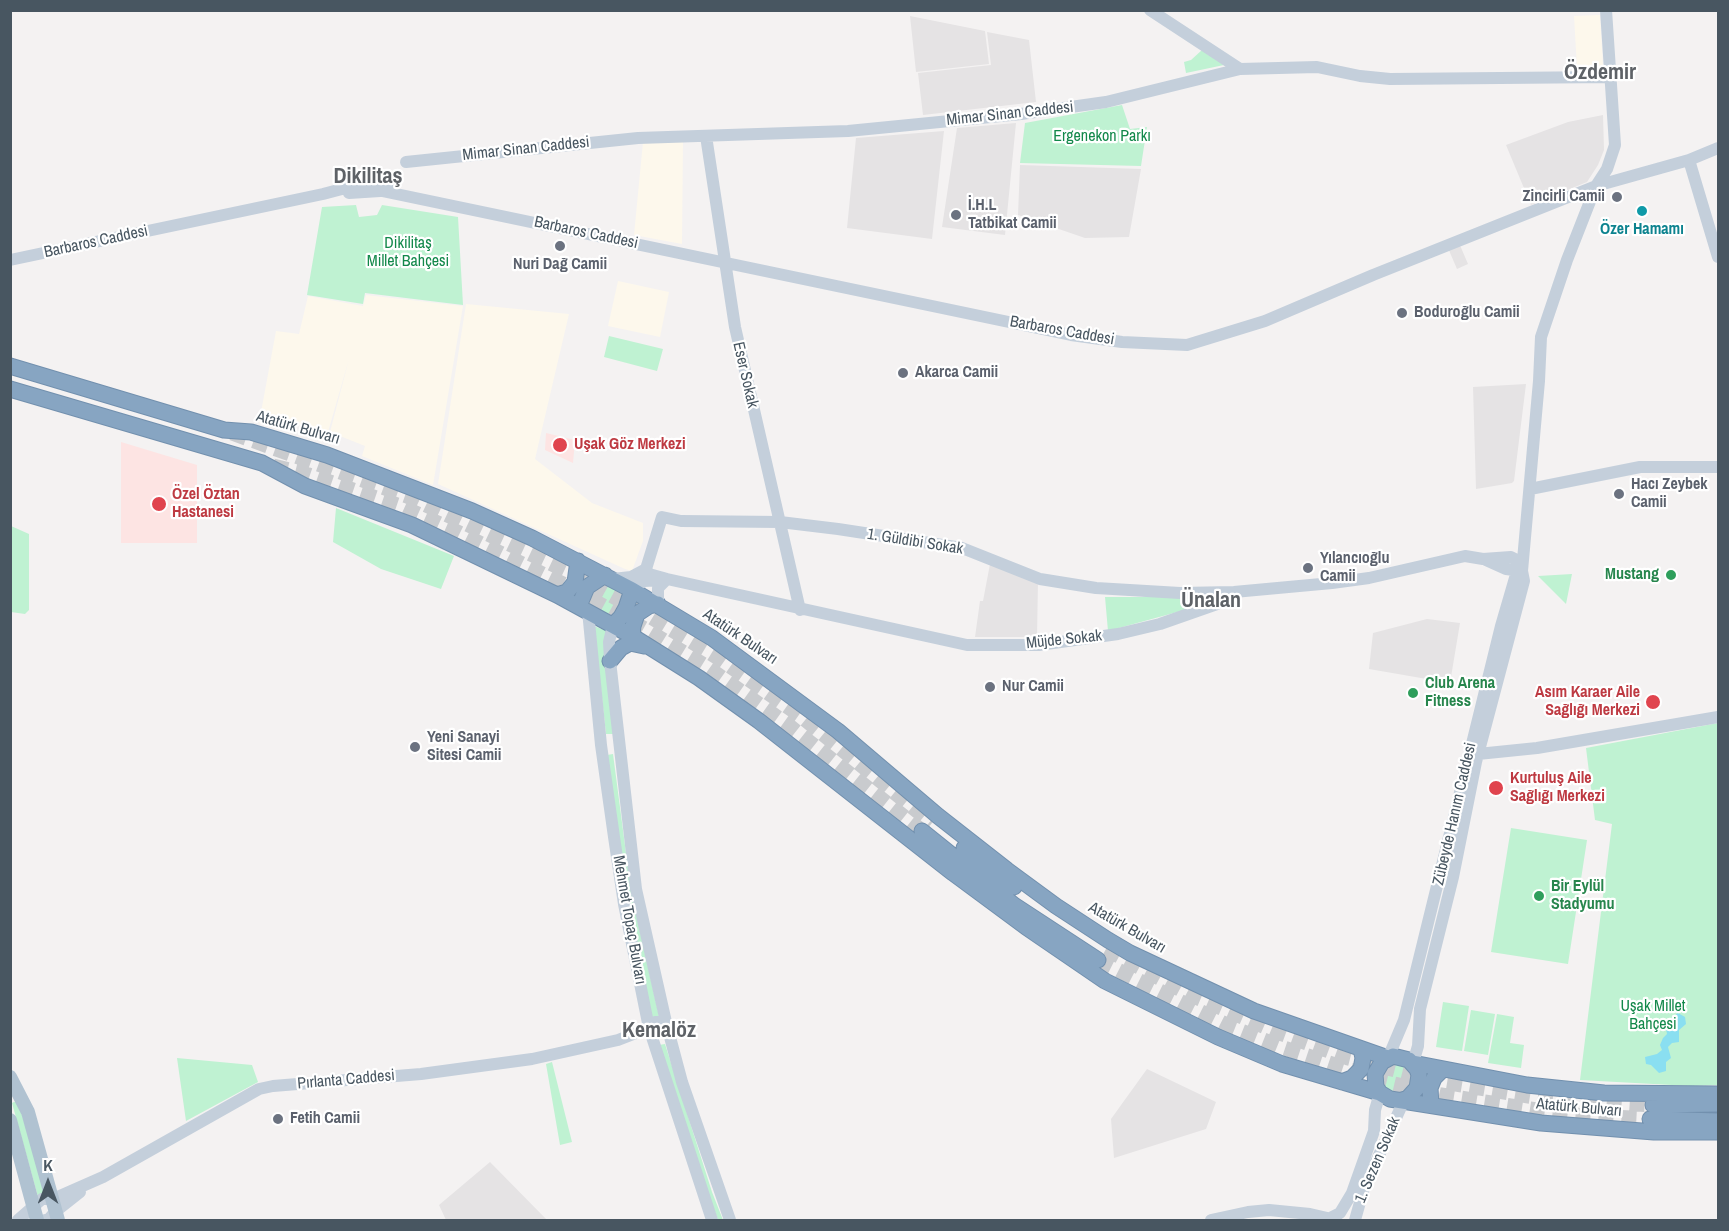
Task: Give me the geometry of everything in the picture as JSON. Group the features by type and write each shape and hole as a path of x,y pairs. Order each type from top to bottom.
{"highway":[{"name":"Atatürk Bulvarı","path":"10,366 224,430 251,432 361,467 472,511 609,577 712,638 763,674 838,731 938,816 1056,906 1130,953 1254,1011 1388,1058 1399,1056 1413,1063 1527,1085 1604,1093 1719,1094"},
{"name":"Atatürk Bulvarı","path":"10,389 262,463 305,486 412,525 584,609 699,678 759,721 953,873 1105,981 1218,1037 1282,1065 1380,1093 1390,1099 1541,1124 1654,1132 1719,1132"},
{"path":"557,595 567,592 576,582 578,561"},
{"path":"584,609 587,587 609,577"},
{"path":"613,625 626,608 632,590"},
{"path":"632,636 637,614 649,606 658,604"},
{"path":"610,661 621,648 630,643 652,648"},
{"path":"927,827 1014,905 1102,954"},
{"path":"1342,1082 1352,1078 1361,1069 1363,1058 1361,1049"},
{"path":"1380,1093 1375,1074 1382,1062 1388,1058"},
{"path":"1402,1100 1413,1094 1419,1082 1419,1075 1413,1063"},
{"path":"1431,1105 1430,1088 1434,1078 1443,1069"},
{"path":"1719,1104 1651,1112 1719,1121"}],"main road":[{"path":"10,1077 56,1210"},
{"path":"10,1120 38,1221"}],"street":[{"path":"1150,10 1240,69"},
{"name":"Zübeyde Hanım Caddesi","path":"1413,1063 1418,1046 1420,1009 1453,877 1478,754 1524,581 1522,571 1540,337 1567,260 1614,145 1606,10"},
{"name":"Mimar Sinan Caddesi","path":"406,162 638,138 848,131 1046,111 1106,102 1240,69 1317,67 1349,75 1390,79 1610,77"},
{"name":"Eser Sokak","path":"706,136 742,362 800,610"},
{"name":"Barbaros Caddesi","path":"10,260 323,194 380,188 1071,335 1122,342 1187,345 1265,321 1377,273 1596,186 1689,160 1719,148"},
{"path":"1689,160 1719,256"},
{"path":"1530,489 1640,467 1719,467"},
{"name":"1. Güldibi Sokak","path":"646,569 662,517 681,521 780,522 962,548 1040,579 1096,588 1180,593 1234,592"},
{"name":"Müjde Sokak","path":"646,569 649,574 667,579 967,645 1039,645 1118,634 1160,624 1217,604 1234,592 1369,578 1465,556 1482,559 1506,569 1522,571"},
{"path":"609,577 631,577 646,569"},
{"name":"Zübeyde Hanım Caddesi","path":"1388,1058 1404,1020 1501,627 1515,578 1522,571"},
{"path":"632,590 645,580 667,579"},
{"path":"658,604 658,588 667,579"},
{"name":"Mehmet Topaç Bulvarı","path":"584,609 624,904 650,1032 712,1221"},
{"name":"Mehmet Topaç Bulvarı","path":"613,625 609,642 610,661 636,889 682,1082 730,1221"},
{"path":"1478,754 1537,748 1714,718"},
{"path":"601,745 618,743"},
{"name":"Pırlanta Caddesi","path":"45,1221 95,1181 259,1089 422,1074 532,1059 650,1032 657,1021 667,1026"},
{"name":"1. Sezen Sokak","path":"1334,1220 1341,1213 1352,1192 1374,1131 1375,1110 1380,1093"},
{"name":"1. Sezen Sokak","path":"1355,1221 1364,1188 1401,1107 1402,1100"},
{"name":"Pırlanta Caddesi","path":"18,1221 42,1199 56,1210"},
{"path":"1211,1221 1248,1212 1269,1210 1300,1212 1334,1220"}],"shaded area":[{"path":"1600,15 1603,67 1577,68 1574,16"},
{"path":"910,16 985,31 989,64 916,72"},
{"path":"987,32 1029,40 1036,102 923,115 918,73 991,65"},
{"path":"1603,115 1604,150 1587,182 1531,205 1506,145 1568,122"},
{"path":"1016,123 1005,235 942,227 957,128"},
{"path":"944,131 932,239 847,228 856,138"},
{"path":"683,141 682,244 634,235 643,142"},
{"path":"1020,165 1141,169 1129,237 1085,238 1018,215"},
{"path":"1459,243 1468,264 1457,269 1448,248"},
{"path":"618,281 669,292 660,337 608,326"},
{"path":"366,295 463,306 433,485 362,456 365,446 330,432 349,359 328,432 286,422 283,429 259,423 276,331 299,334 308,296 363,306"},
{"path":"466,304 569,314 535,459 592,503 643,523 643,541 632,571 438,484"},
{"path":"1526,384 1514,481 1476,489 1473,387"},
{"name":"Uşak Göz Merkezi","path":"546,433 575,440 573,463 545,450"},
{"name":"Özel Öztan Hastanesi","path":"121,442 197,465 197,543 121,543"},
{"path":"990,564 1038,581 1037,637 975,637 980,601 983,601"},
{"path":"1427,619 1460,623 1450,683 1369,669 1373,633"},
{"path":"1147,1069 1216,1102 1206,1129 1114,1158 1111,1119"},
{"path":"490,1162 547,1220 446,1220 439,1205"}],"green space":[{"path":"1202,50 1224,65 1186,73 1184,62 1191,60"},
{"name":"Ergenekon Parkı","path":"1122,105 1130,129 1147,127 1141,166 1020,163 1025,123"},
{"name":"Dikilitaş Millet Bahçesi","path":"356,205 359,217 377,215 382,205 458,217 463,305 365,293 363,304 307,295 322,207"},
{"path":"609,336 663,349 657,371 604,357"},
{"path":"336,508 454,556 441,589 381,569 333,542"},
{"path":"11,526 29,534 29,610 25,614 11,612"},
{"path":"1572,574 1566,604 1538,576"},
{"path":"607,584 617,589 622,599 617,609 607,614 597,609 592,599 597,589"},
{"path":"1105,597 1202,597 1203,605 1108,631"},
{"path":"594,626 607,631 613,734 606,734"},
{"name":"Uşak Millet Bahçesi","path":"1718,723 1718,1085 1690,1086 1580,1080 1612,824 1595,820 1586,748"},
{"path":"613,754 631,891 659,1016 651,1019 626,889 607,755"},
{"name":"Bir Eylül Stadyumu","path":"1511,828 1587,840 1568,964 1491,952"},
{"path":"1443,1002 1469,1006 1462,1051 1436,1047"},
{"path":"1471,1010 1495,1014 1488,1055 1464,1051"},
{"path":"1497,1014 1514,1017 1510,1043 1524,1045 1521,1068 1488,1063"},
{"path":"665,1044 723,1220 718,1220 708,1193 659,1045"},
{"path":"177,1058 252,1065 258,1082 186,1121"},
{"path":"552,1062 572,1142 560,1145 546,1064"},
{"path":"1396,1063 1402,1064 1410,1072 1410,1084 1402,1092 1396,1093 1390,1092 1382,1084 1381,1078 1382,1072 1390,1064"},
{"path":"18,1102 46,1194 38,1197 12,1103"}],"water":[{"path":"1678,1013 1685,1017 1686,1024 1679,1030 1679,1042 1672,1043 1668,1047 1671,1058 1666,1062 1666,1071 1659,1073 1651,1065 1646,1064 1645,1057 1662,1050 1660,1045 1667,1034 1665,1024"}],"tunnel":[{"path":"232,433 407,496 569,572 651,617 720,659 801,716 932,823"},
{"path":"273,466 309,475 400,506 563,584 645,629 704,665 788,725 922,831"},
{"path":"1106,949 1189,994 1277,1032 1348,1058 1443,1082 1534,1097 1653,1105"},
{"path":"1098,960 1231,1027 1281,1047 1386,1082 1441,1095 1530,1109 1573,1115 1650,1119"}],"place":[{"name":"Zincirli Camii","path":"1617,197"},
{"name":"Özer Hamamı","path":"1642,211"},
{"name":"İ.H.L Tatbikat Camii","path":"956,215"},
{"name":"Nuri Dağ Camii","path":"560,246"},
{"name":"Boduroğlu Camii","path":"1402,313"},
{"name":"Akarca Camii","path":"903,373"},
{"name":"Uşak Göz Merkezi","path":"560,445"},
{"name":"Hacı Zeybek Camii","path":"1619,494"},
{"name":"Özel Öztan Hastanesi","path":"159,504"},
{"name":"Yılancıoğlu Camii","path":"1308,568"},
{"name":"Mustang","path":"1671,575"},
{"name":"Nur Camii","path":"990,687"},
{"name":"Club Arena Fitness","path":"1413,693"},
{"name":"Asım Karaer Aile Sağlığı Merkezi","path":"1653,702"},
{"name":"Yeni Sanayi Sitesi Camii","path":"415,747"},
{"name":"Kurtuluş Aile Sağlığı Merkezi","path":"1496,788"},
{"name":"Bir Eylül Stadyumu","path":"1539,896"},
{"name":"Fetih Camii","path":"278,1119"}],"district":[{"name":"Özdemir","path":"1600,73"},
{"name":"Dikilitaş","path":"368,177"},
{"name":"Ünalan","path":"1211,601"},
{"name":"Kemalöz","path":"659,1031"}]}
